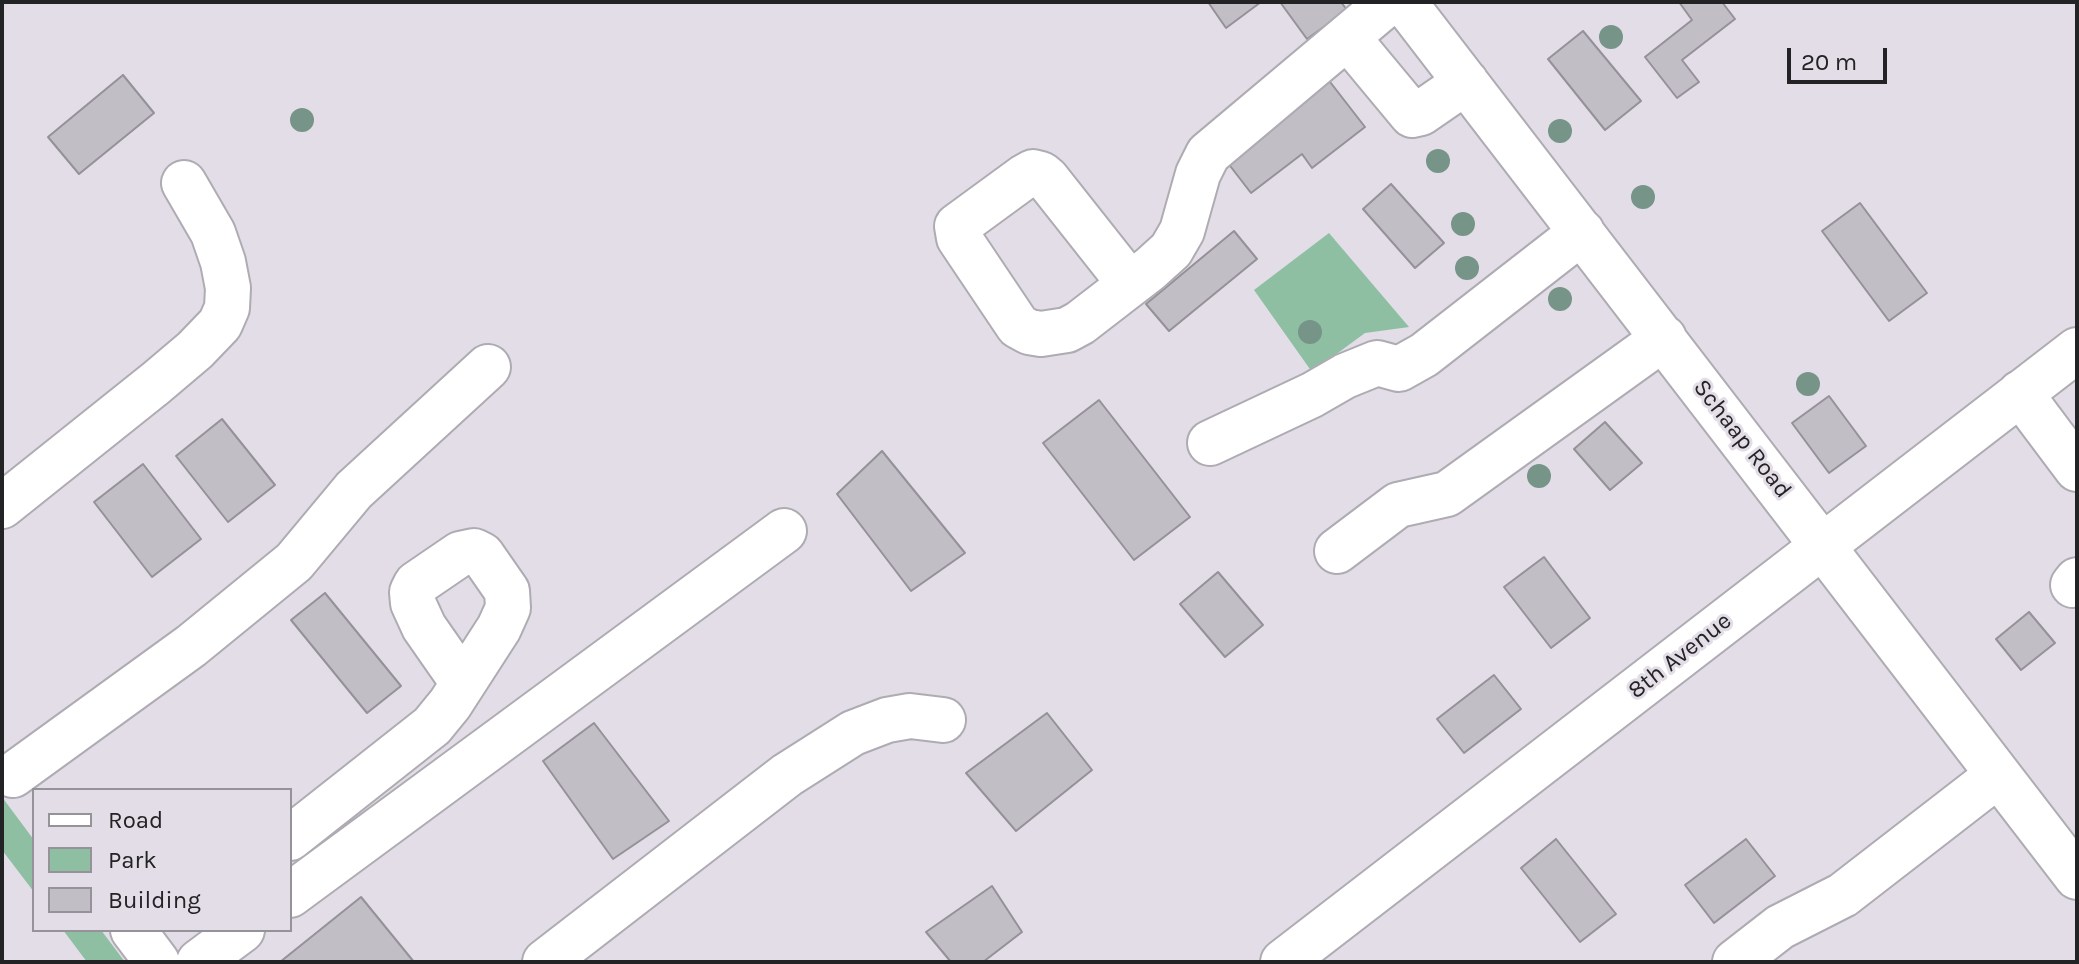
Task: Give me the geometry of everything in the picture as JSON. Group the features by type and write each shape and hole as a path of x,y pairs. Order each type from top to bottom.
{"street":[{"path":"1130,284 1171,250 1182,231 1198,174 1208,154 1389,2"},
{"name":"Schaap Road","path":"1404,2 2077,877"},
{"path":"1348,38 1412,115 1421,113 1466,82"},
{"path":"2,506 166,375 220,324 227,308 228,288 223,262 213,233 184,183"},
{"path":"1210,443 1356,371 1377,363 1399,369 1424,355 1582,232"},
{"path":"1337,551 1398,505 1447,494 1664,338"},
{"name":"8th Avenue","path":"1293,959 2077,350"},
{"path":"16,779 191,646 294,562 354,490 488,367"},
{"path":"2020,393 2077,469"},
{"path":"292,894 784,531"},
{"path":"292,836 432,726 463,683"},
{"path":"545,962 787,775 853,733 887,720 910,716 943,720"},
{"path":"1735,962 1780,927 1843,895 1998,775"},
{"path":"199,962 239,932"}],"green space":[{"path":"1329,233 1409,327 1365,333 1312,372 1254,290"},
{"path":"2,797 32,837 32,889 2,850"},
{"path":"64,932 102,932 125,962 87,962"}],"building":[{"path":"1208,2 1261,2 1226,28"},
{"path":"1280,2 1341,2 1347,10 1307,39"},
{"path":"1679,2 1722,2 1735,19 1682,60 1699,82 1677,98 1645,57 1692,20"},
{"path":"1583,31 1641,101 1605,130 1548,59"},
{"path":"123,75 154,113 79,174 48,137"},
{"path":"1327,78 1365,127 1312,168 1302,154 1251,193 1224,158"},
{"path":"1391,184 1444,243 1415,268 1363,209"},
{"path":"1860,203 1927,293 1889,321 1822,231"},
{"path":"1234,231 1257,259 1169,331 1146,304"},
{"path":"1829,396 1866,446 1829,473 1792,423"},
{"path":"1099,400 1190,517 1134,560 1043,443"},
{"path":"222,419 275,485 228,522 176,456"},
{"path":"1605,422 1642,463 1610,490 1574,449"},
{"path":"882,451 965,553 911,591 837,494"},
{"path":"143,464 201,539 152,577 94,502"},
{"path":"1544,557 1590,618 1551,648 1504,587"},
{"path":"1218,572 1263,625 1225,657 1180,604"},
{"path":"325,593 401,686 367,713 291,620"},
{"path":"2029,612 2055,643 2021,670 1996,639"},
{"path":"1494,675 1521,709 1464,753 1437,719"},
{"path":"1047,713 1092,770 1016,831 966,773"},
{"path":"594,723 669,821 613,859 543,761"},
{"path":"1556,839 1616,914 1580,942 1521,868"},
{"path":"1746,839 1775,876 1714,923 1685,885"},
{"path":"992,886 1022,932 983,962 951,962 926,932"},
{"path":"361,897 414,962 280,962"}]}
